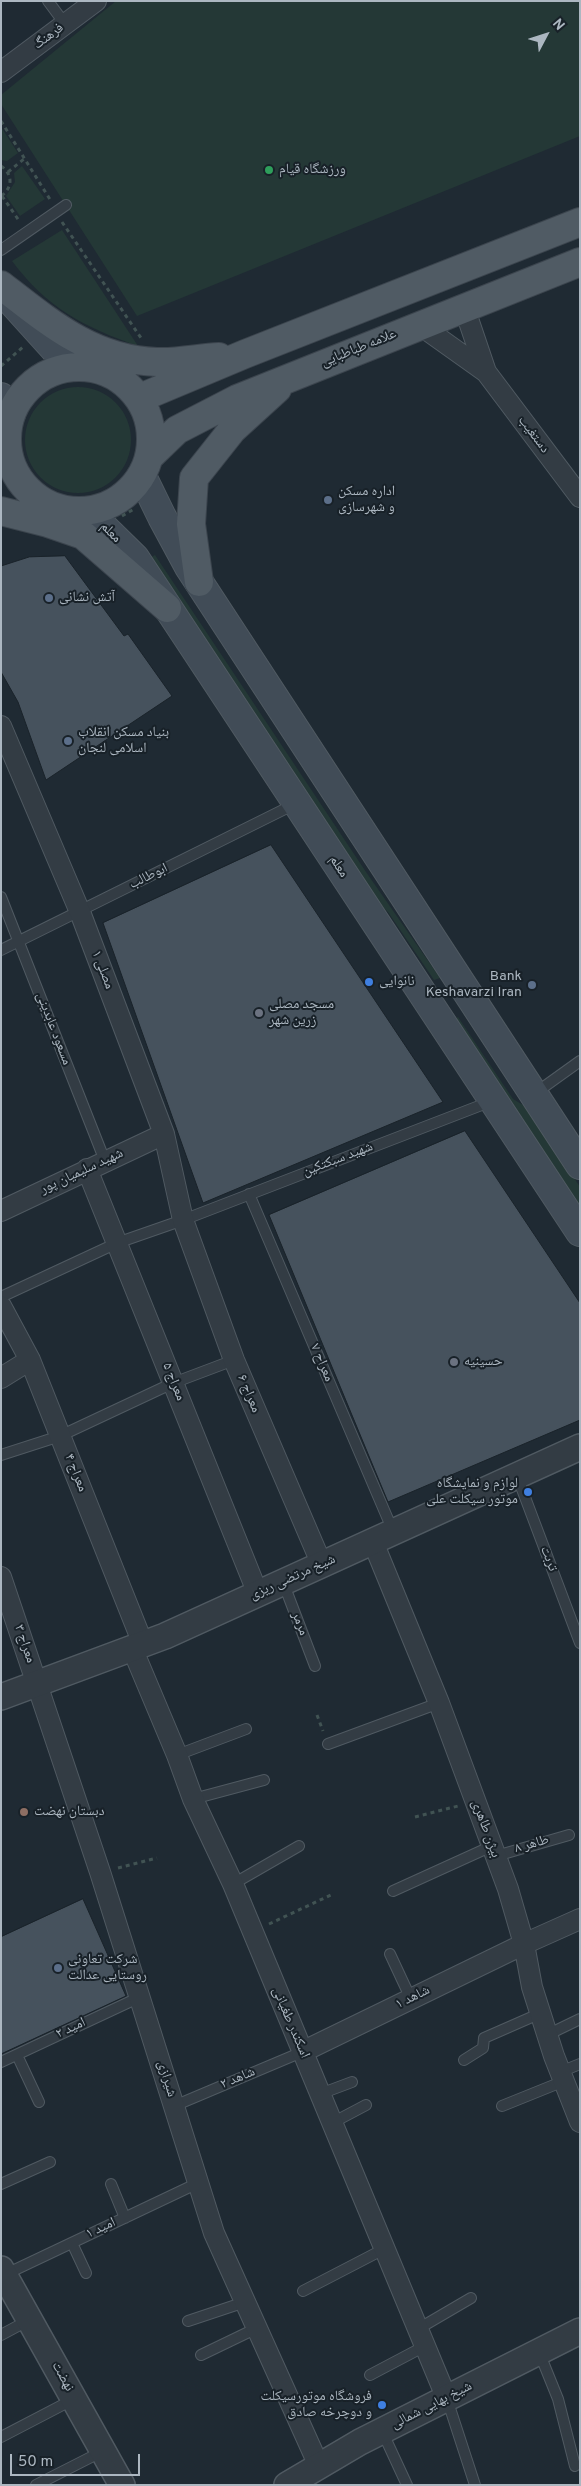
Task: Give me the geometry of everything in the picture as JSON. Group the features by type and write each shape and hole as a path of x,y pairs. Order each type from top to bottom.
{"main road":[{"path":"140,398 245,354 580,222"},
{"name":"علامه طباطبایی","path":"146,466 177,430 224,406 292,376 580,262"},
{"path":"1,287 50,323 97,351 128,360 158,362 245,354"},
{"path":"1,287 59,354 90,367 109,372 126,383 140,398 148,416 152,436 146,466 128,493 109,505 87,511 71,511 54,507 39,499 24,484 12,466 7,446 5,417 23,392 42,376 65,367 90,367"},
{"path":"210,370 203,376 200,385 201,394 206,402 214,406 224,406"},
{"path":"199,582 191,524 194,478 232,430 292,376"},
{"path":"146,466 176,543 199,582 580,1165"},
{"path":"1,507 39,499"},
{"path":"1,511 48,523 83,535 167,608"},
{"name":"معلم","path":"87,511 135,558 580,1232"},
{"path":"135,558 140,547 150,540 164,538 176,543"},
{"path":"439,1020 470,998"}],"street":[{"name":"فرهنگ","path":"1,72 96,1"},
{"path":"464,307 486,372"},
{"path":"420,325 486,372"},
{"name":"دستغیب","path":"486,372 580,497"},
{"name":"مصلی ۱","path":"1,726 80,912 164,1134 183,1220"},
{"name":"شهید سلیمیان پور","path":"1,1211 164,1134"},
{"name":"معراج ۵","path":"96,1165 117,1243 258,1594"},
{"name":"معراج ۶","path":"183,1220 234,1360 322,1565"},
{"name":"معراج ۴","path":"1,1306 30,1360 138,1646"},
{"path":"1,1378 30,1360"},
{"name":"شیخ مرتضی ریزی","path":"1,1697 138,1646 258,1594 580,1447"},
{"name":"بیژن طاهری","path":"383,1537 439,1703 494,1851 524,1944 532,1987 562,2076 580,2122"},
{"name":"معراج ۳","path":"1,1577 37,1683"},
{"name":"اسکندر طغیانی","path":"138,1646 193,1799 233,1884 447,2399"},
{"name":"شیرازی","path":"37,1683 100,1872 214,2233 319,2466"},
{"name":"شاهد ۱","path":"302,2052 524,1944 580,1920"},
{"name":"نهضت","path":"3,2272 122,2485"},
{"name":"شیخ بهایی شمالی","path":"287,2485 382,2431 580,2331"}],"lane":[{"path":"48,1 65,24"},
{"path":"1,250 66,205"},
{"name":"ابوطالب","path":"1,950 296,804"},
{"name":"مسعود عابدینی","path":"1,897 19,942 96,1165"},
{"path":"534,1095 580,1061"},
{"name":"شهید سبکتکین","path":"1,1297 117,1243 183,1220 493,1101"},
{"name":"معراح ۷","path":"248,1194 383,1537"},
{"path":"1,1455 60,1436 173,1383 234,1360"},
{"name":"تربت","path":"517,1476 580,1643"},
{"name":"مرمر","path":"283,1582 315,1666"},
{"path":"328,1744 439,1703"},
{"path":"177,1755 246,1729"},
{"path":"193,1799 264,1780"},
{"name":"طاهر ۸","path":"393,1891 494,1851 569,1835"},
{"path":"233,1884 300,1846"},
{"path":"390,1954 411,1999"},
{"name":"امید ۲","path":"1,2062 140,1997"},
{"path":"464,2060 483,2048 484,2038 541,2013"},
{"path":"549,2034 580,2019"},
{"name":"شاهد ۲","path":"174,2106 302,2052"},
{"path":"17,2054 39,2102"},
{"path":"502,2106 562,2076 580,2064"},
{"path":"320,2094 352,2082"},
{"path":"332,2123 366,2105"},
{"path":"1,2184 50,2162"},
{"name":"امید ۱","path":"3,2272 72,2243 198,2183"},
{"path":"111,2184 125,2218"},
{"path":"72,2243 86,2273"},
{"path":"303,2291 384,2249"},
{"path":"370,2375 471,2298"},
{"path":"188,2321 245,2302"},
{"path":"1,2335 29,2319"},
{"path":"201,2355 257,2328"},
{"path":"539,2352 558,2399 575,2466"},
{"path":"1,2436 74,2399"},
{"path":"447,2399 475,2485"},
{"path":"382,2431 407,2485"},
{"path":"36,2485 103,2451"}],"path":[{"path":"1,121 51,201 43,206"},
{"path":"8,172 24,159"},
{"path":"1,166 8,172 11,182 9,188 2,196 20,222"},
{"path":"14,227 28,217"},
{"path":"54,227 63,222 142,340"},
{"path":"317,1715 328,1744"},
{"path":"415,1817 475,1801"},
{"path":"100,1872 157,1858"},
{"path":"252,1931 334,1894"}],"green space":[{"name":"ورزشگاه قیام","path":"116,1 580,1 580,136 137,316 1,104 1,95"},
{"path":"1,127 18,153 7,161 1,160"},
{"path":"22,166 45,199 20,216 6,196 15,182 14,173"},
{"path":"62,230 138,346 100,331 53,304 25,277 12,261"},
{"path":"78,387 98,391 115,403 127,420 131,440 127,460 115,477 98,489 78,493 58,489 41,477 29,460 25,440 29,420 41,403 58,391"},
{"path":"155,555 366,872 440,978 434,980 388,912 363,888 142,562"},
{"path":"458,1017 513,1099 528,1108 580,1187 580,1212 452,1021"}],"building":[{"path":"65,556 124,636 128,634 172,696 46,780 18,702 1,672 1,566 29,557"},
{"name":"مسجد مصلی زرین شهر","path":"271,845 443,1102 203,1203 103,923"},
{"name":"حسینیه","path":"465,1131 580,1303 580,1420 388,1502 269,1215"},
{"name":"شرکت تعاونی روستایی عدالت","path":"83,1899 126,1996 1,2054 1,1937"}],"place":[{"name":"ورزشگاه قیام","path":"269,170"},
{"name":"اداره مسکن و شهرسازی","path":"328,500"},
{"name":"آتش نشانی","path":"49,598"},
{"name":"بنیاد مسکن انقلاب اسلامی لنجان","path":"68,741"},
{"name":"نانوایی","path":"369,982"},
{"name":"Bank Keshavarzi Iran","path":"532,985"},
{"name":"مسجد مصلی زرین شهر","path":"259,1013"},
{"name":"حسینیه","path":"454,1362"},
{"name":"لوازم و نمایشگاه موتور سیکلت علی","path":"528,1492"},
{"name":"دبستان نهضت","path":"24,1812"},
{"name":"شرکت تعاونی روستایی عدالت","path":"58,1968"},
{"name":"فروشگاه موتورسیکلت و دوچرخه صادق","path":"382,2405"}]}
